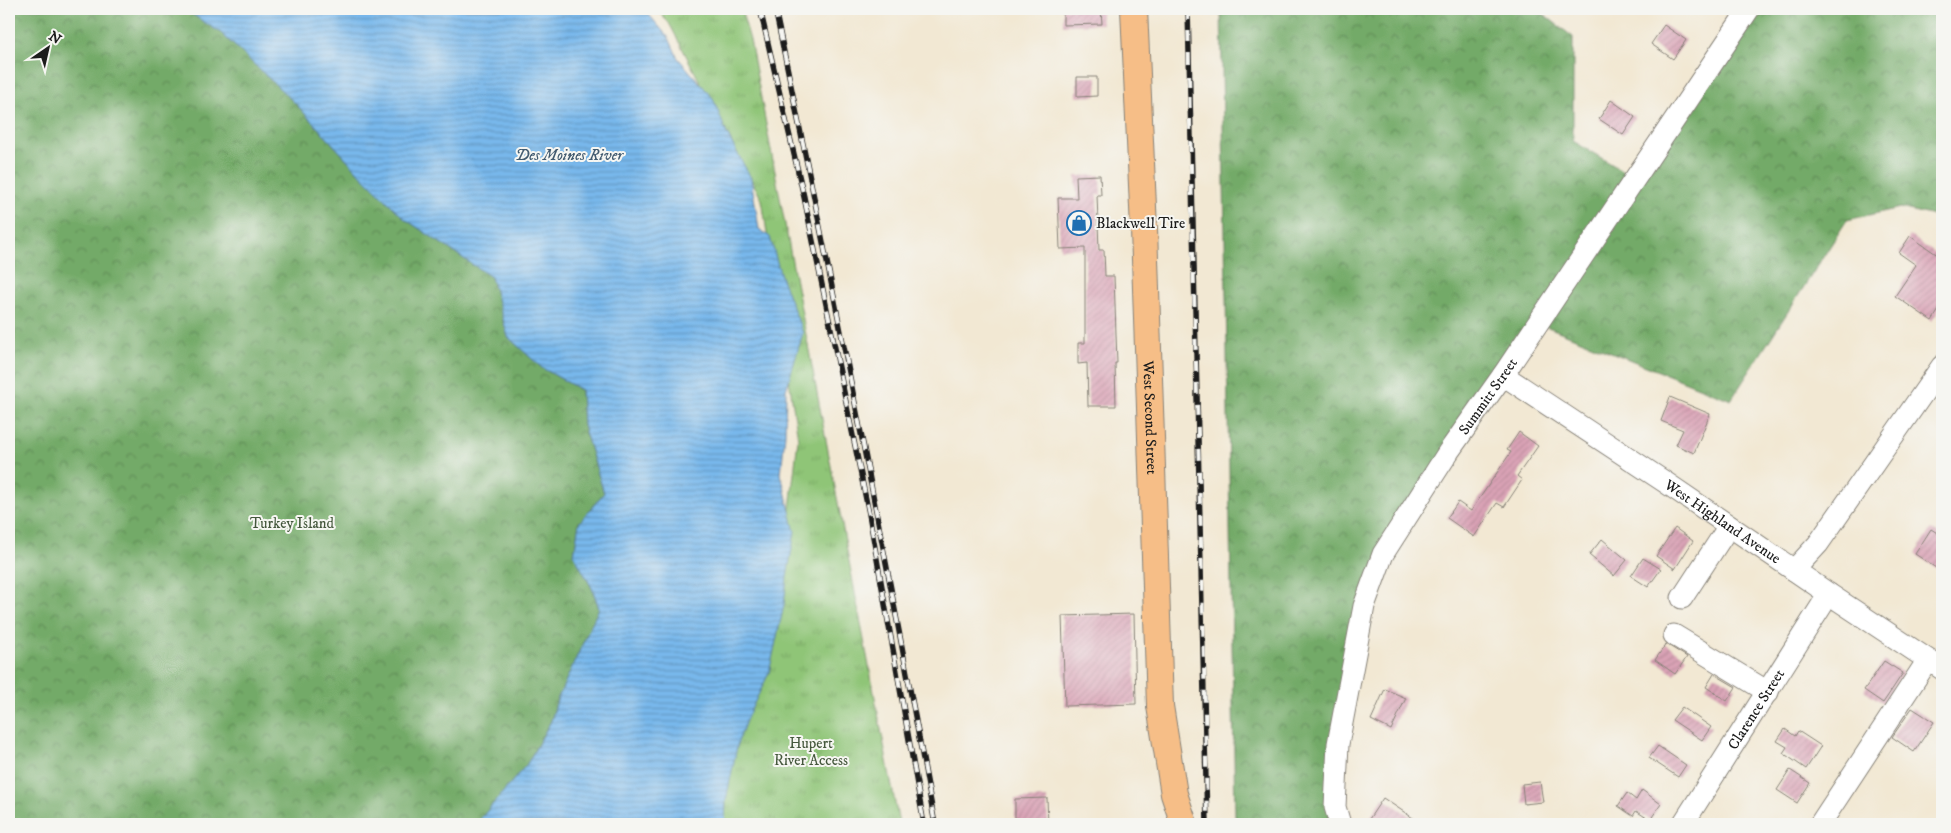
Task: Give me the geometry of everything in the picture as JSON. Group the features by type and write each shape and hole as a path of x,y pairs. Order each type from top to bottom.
{"main road":[{"name":"West Second Street","path":"1134,9 1144,229 1160,706 1174,794 1184,824"}],"street":[{"name":"Summitt Street","path":"1340,824 1335,807 1338,744 1364,606 1383,554 1450,451 1750,9"},
{"path":"1794,570 1818,544 1942,366"},
{"name":"West Highland Avenue","path":"1503,375 1935,664"},
{"path":"1682,598 1729,526"},
{"name":"Clarence Street","path":"1683,824 1829,594"},
{"path":"1674,635 1768,692"},
{"path":"1820,824 1935,664"}],"green space":[{"name":"Turkey Island","path":"9,9 184,9 221,33 296,104 364,178 405,219 491,277 508,337 542,368 581,390 583,425 604,493 579,523 574,555 592,588 599,608 557,700 551,721 527,764 476,824 9,824"},
{"name":"Hupert River Access","path":"655,9 741,9 750,40 899,824 712,824 781,586 798,439 762,200 669,23"},
{"path":"1221,9 1537,9 1573,37 1573,141 1635,178 1749,9 1942,9 1942,218 1900,208 1847,220 1731,400 1538,323 1383,554 1352,666 1340,824 1240,824 1235,817"}],"water":[{"name":"Des Moines River","path":"184,9 644,9 669,38 678,58 713,98 727,134 751,178 759,229 770,237 781,276 803,333 786,390 785,434 781,474 795,532 784,605 769,673 747,718 738,742 726,800 725,824 476,824 527,764 551,721 557,700 599,608 592,588 574,555 579,523 604,493 583,425 581,390 542,368 508,337 491,277 405,219 364,178 296,104 221,33"}],"building":[{"path":"1063,9 1101,9 1102,24 1063,25"},
{"path":"1664,25 1686,40 1673,59 1651,44"},
{"path":"1077,77 1097,77 1097,96 1077,97"},
{"path":"1611,100 1635,117 1623,135 1599,119"},
{"path":"1100,175 1101,195 1097,195 1099,250 1104,250 1105,276 1114,276 1117,363 1115,363 1116,406 1088,406 1087,363 1078,364 1078,343 1085,343 1085,248 1060,249 1058,198 1077,198 1076,176"},
{"path":"1910,236 1942,258 1942,305 1932,321 1895,296 1916,265 1899,253"},
{"path":"1670,397 1710,414 1694,453 1676,445 1683,430 1661,421"},
{"path":"1519,432 1538,446 1517,476 1522,480 1504,507 1497,503 1474,537 1447,518 1458,502 1471,511 1511,452 1507,450"},
{"path":"1675,528 1693,541 1675,569 1656,556"},
{"path":"1931,529 1942,536 1942,572 1915,554"},
{"path":"1602,539 1627,560 1614,576 1589,555"},
{"path":"1643,558 1661,569 1648,587 1631,576"},
{"path":"1134,614 1136,704 1065,706 1062,616"},
{"path":"1666,644 1687,657 1675,674 1655,660"},
{"path":"1884,661 1903,673 1883,703 1864,690"},
{"path":"1714,674 1736,687 1727,701 1706,687"},
{"path":"1385,689 1406,698 1391,730 1371,720"},
{"path":"1682,707 1711,727 1702,740 1672,720"},
{"path":"1912,708 1934,722 1914,752 1892,737"},
{"path":"1785,729 1795,736 1798,731 1821,746 1806,769 1783,753 1787,747 1777,741"},
{"path":"1658,746 1686,765 1678,777 1649,758"},
{"path":"1790,770 1810,783 1797,803 1777,790"},
{"path":"1540,782 1543,802 1524,804 1522,784"},
{"path":"1642,790 1661,804 1650,820 1636,811 1633,816 1618,806 1627,793 1636,800"},
{"path":"1047,798 1048,824 1015,824 1015,799"},
{"path":"1383,798 1422,824 1378,824 1369,819"}],"railway":[{"path":"760,9 804,197 869,514 924,824"},
{"path":"775,9 858,416 935,824"},
{"path":"1188,9 1207,824"}],"place":[{"name":"Blackwell Tire","path":"1079,223"}]}
